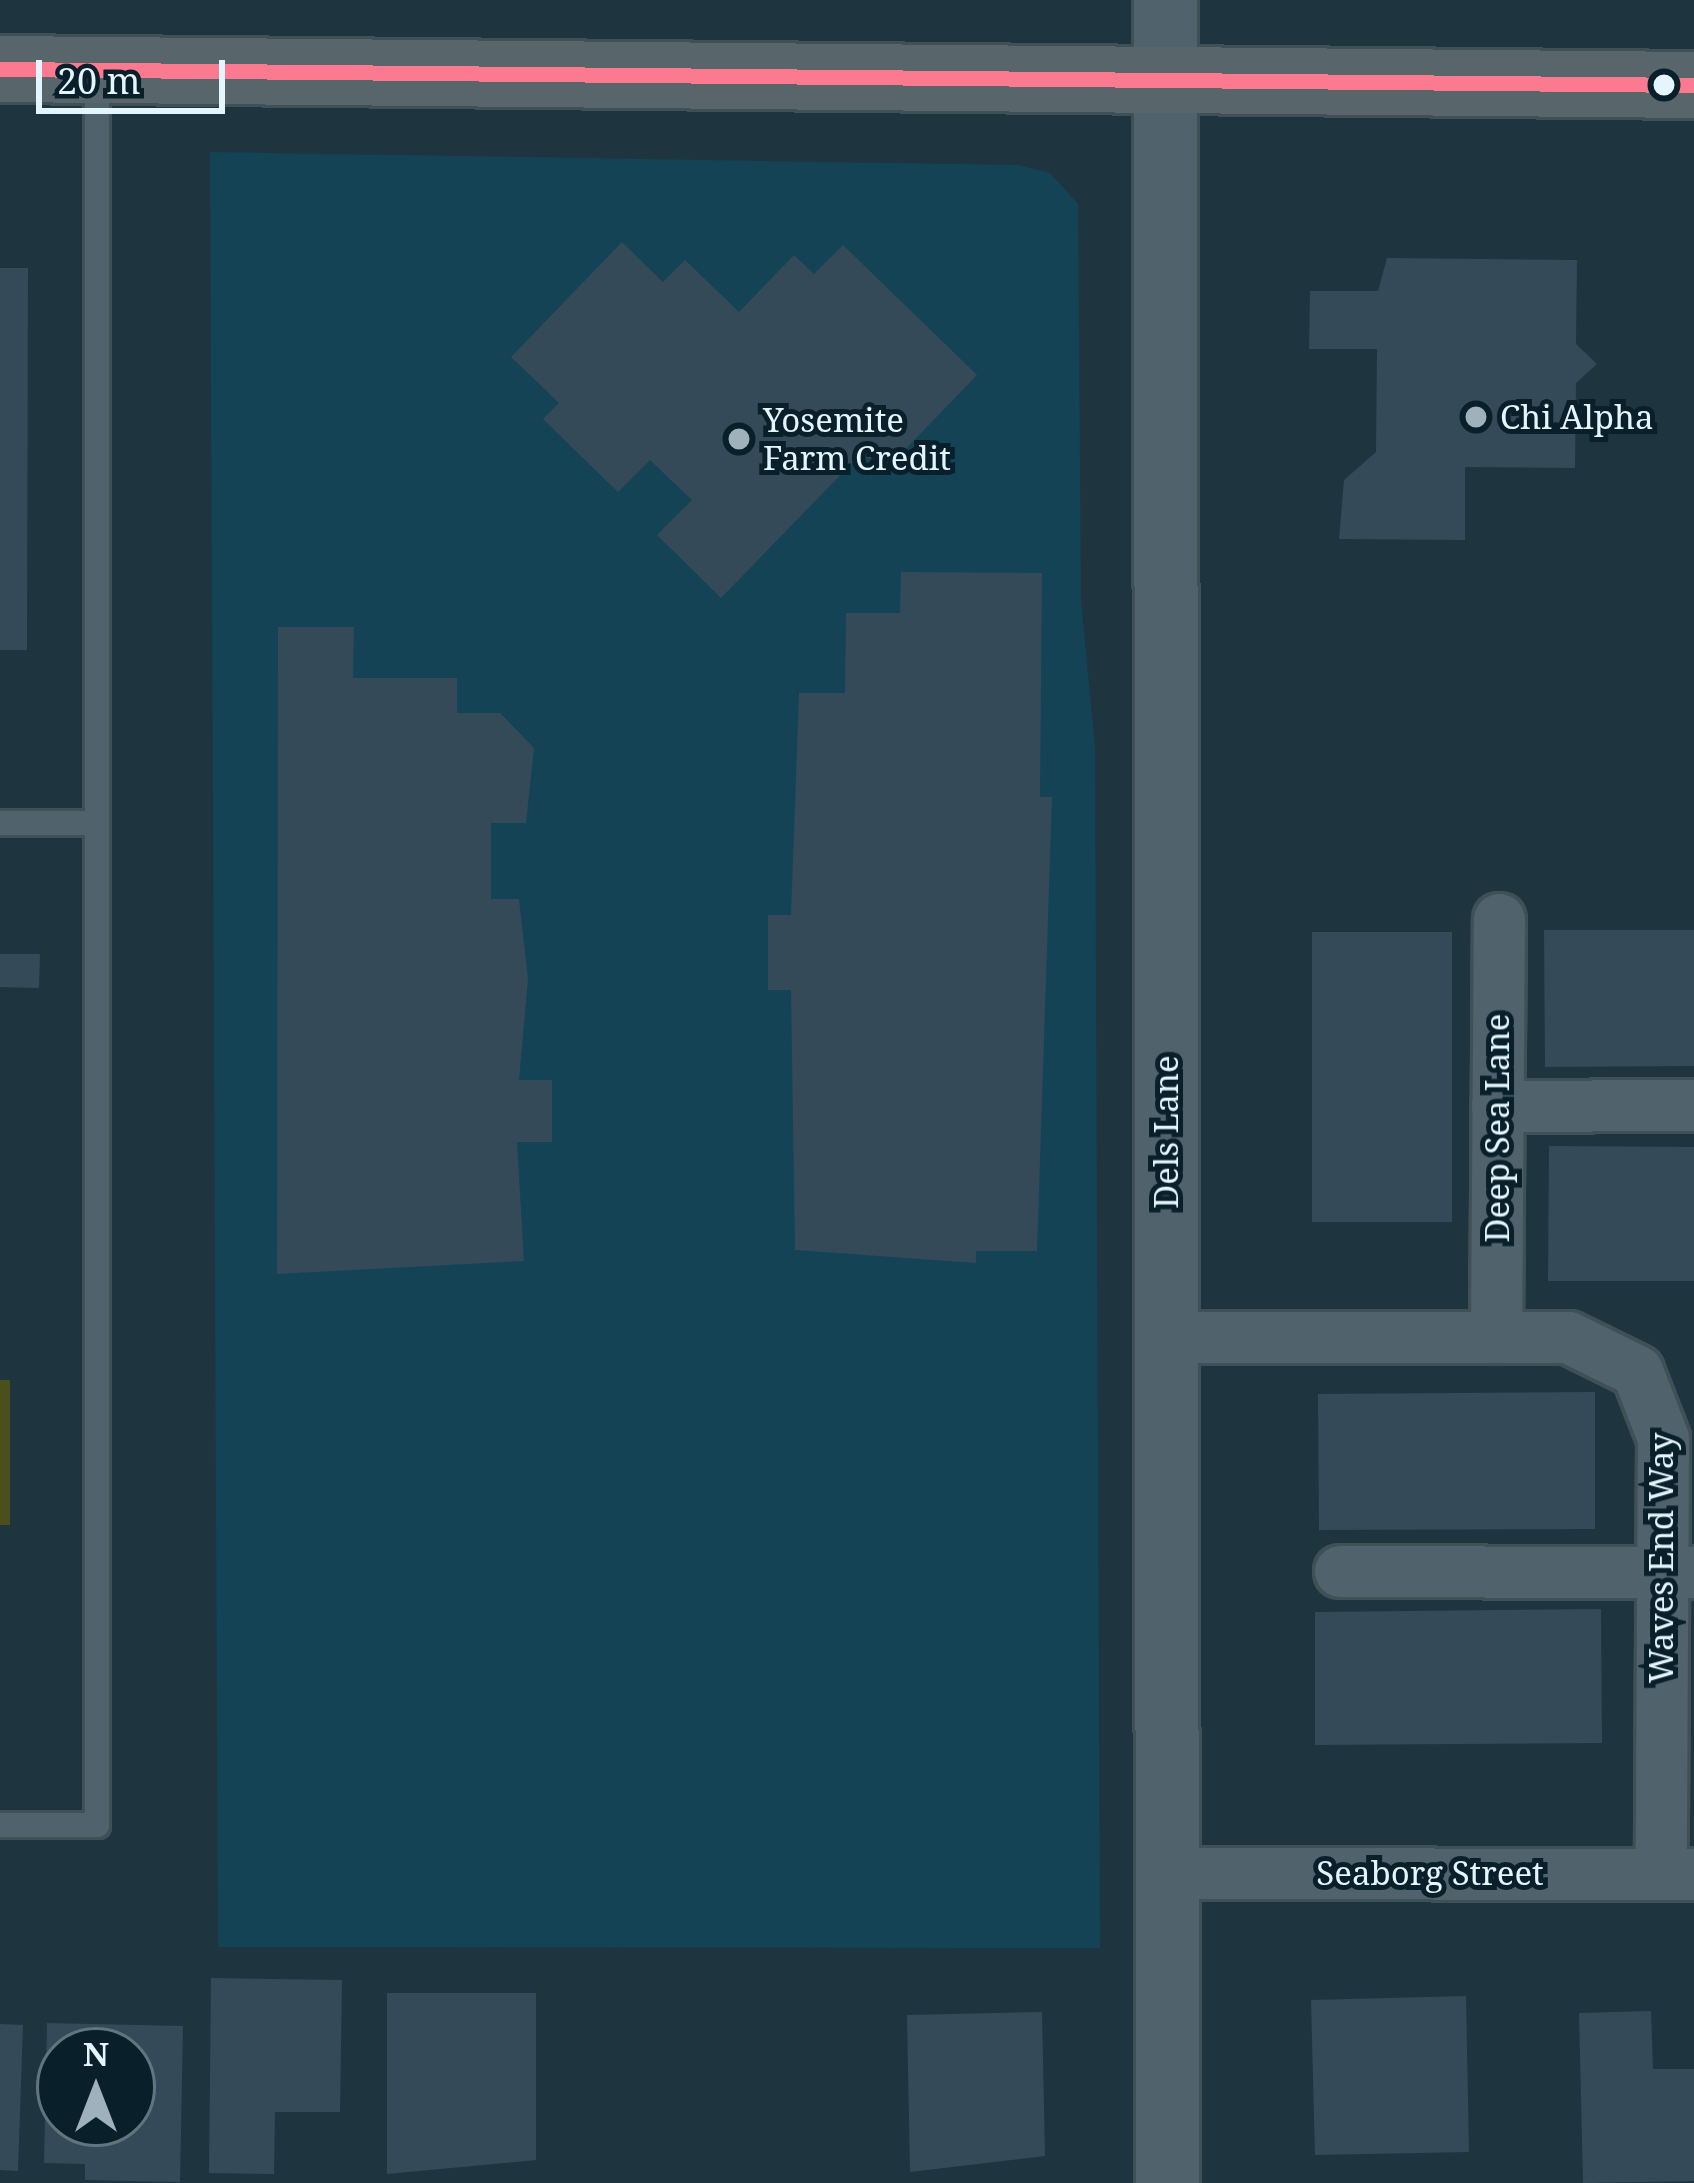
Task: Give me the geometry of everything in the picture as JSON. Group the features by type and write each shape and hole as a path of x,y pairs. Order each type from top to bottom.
{"main road":[{"path":"0,69 1694,85"}],"street":[{"name":"Dels Lane","path":"1165,0 1167,2183"},
{"name":"Deep Sea Lane","path":"1496,1337 1499,919"},
{"path":"1497,1106 1694,1105"},
{"name":"Waves End Way","path":"1166,1337 1588,1340 1647,1383 1662,1422 1678,1572 1678,1874"},
{"path":"1340,1571 1678,1572"},
{"name":"Seaborg Street","path":"1167,1874 1678,1874"}],"lane":[{"path":"0,1825 97,1826 98,70"},
{"path":"0,824 96,823"}],"shaded area":[{"path":"210,152 1018,165 1050,173 1078,204 1081,602 1095,747 1100,1948 218,1947"}],"green space":[{"path":"0,1380 10,1380 10,1525 0,1525"}],"building":[{"name":"Yosemite Farm Credit","path":"622,242 663,282 685,260 739,312 794,255 814,274 843,245 977,375 897,458 857,458 721,598 657,535 692,500 650,460 618,492 543,419 559,403 511,357"},
{"name":"Chi Alpha","path":"1387,258 1577,260 1576,344 1597,364 1576,383 1575,468 1465,467 1465,540 1339,539 1344,480 1376,452 1377,349 1309,349 1310,291 1378,291"},
{"path":"0,268 28,268 27,650 0,650"},
{"path":"901,572 1042,573 1040,797 1052,797 1037,1251 976,1251 976,1263 795,1250 791,990 768,990 768,915 791,915 799,693 845,693 846,613 900,613"},
{"path":"278,627 354,627 353,678 457,678 457,713 500,713 534,748 526,823 491,823 491,899 519,899 528,979 519,1080 552,1080 552,1142 517,1142 524,1261 277,1274"},
{"path":"1544,930 1694,930 1694,1066 1545,1067"},
{"path":"1312,932 1452,932 1452,1222 1312,1222"},
{"path":"0,954 40,954 39,988 0,987"},
{"path":"1549,1146 1694,1147 1694,1281 1548,1281"},
{"path":"1595,1392 1595,1529 1319,1530 1318,1394"},
{"path":"1601,1609 1602,1743 1315,1745 1315,1612"},
{"path":"211,1978 342,1980 340,2112 275,2112 274,2174 209,2173"},
{"path":"387,1993 536,1993 536,2160 387,2174"},
{"path":"1466,1996 1469,2152 1315,2155 1311,2000"},
{"path":"1651,2011 1653,2069 1694,2069 1694,2181 1583,2183 1579,2013"},
{"path":"1042,2012 1045,2156 910,2172 907,2015"},
{"path":"47,2023 183,2026 180,2182 85,2180 85,2164 44,2163 44,2147 156,2147 156,2027 47,2027"},
{"path":"0,2024 23,2025 18,2171 0,2170"}],"transit line":[{"path":"0,69 1694,85"}],"place":[{"name":"Chi Alpha","path":"1476,417"},
{"name":"Yosemite Farm Credit","path":"739,439"}]}
